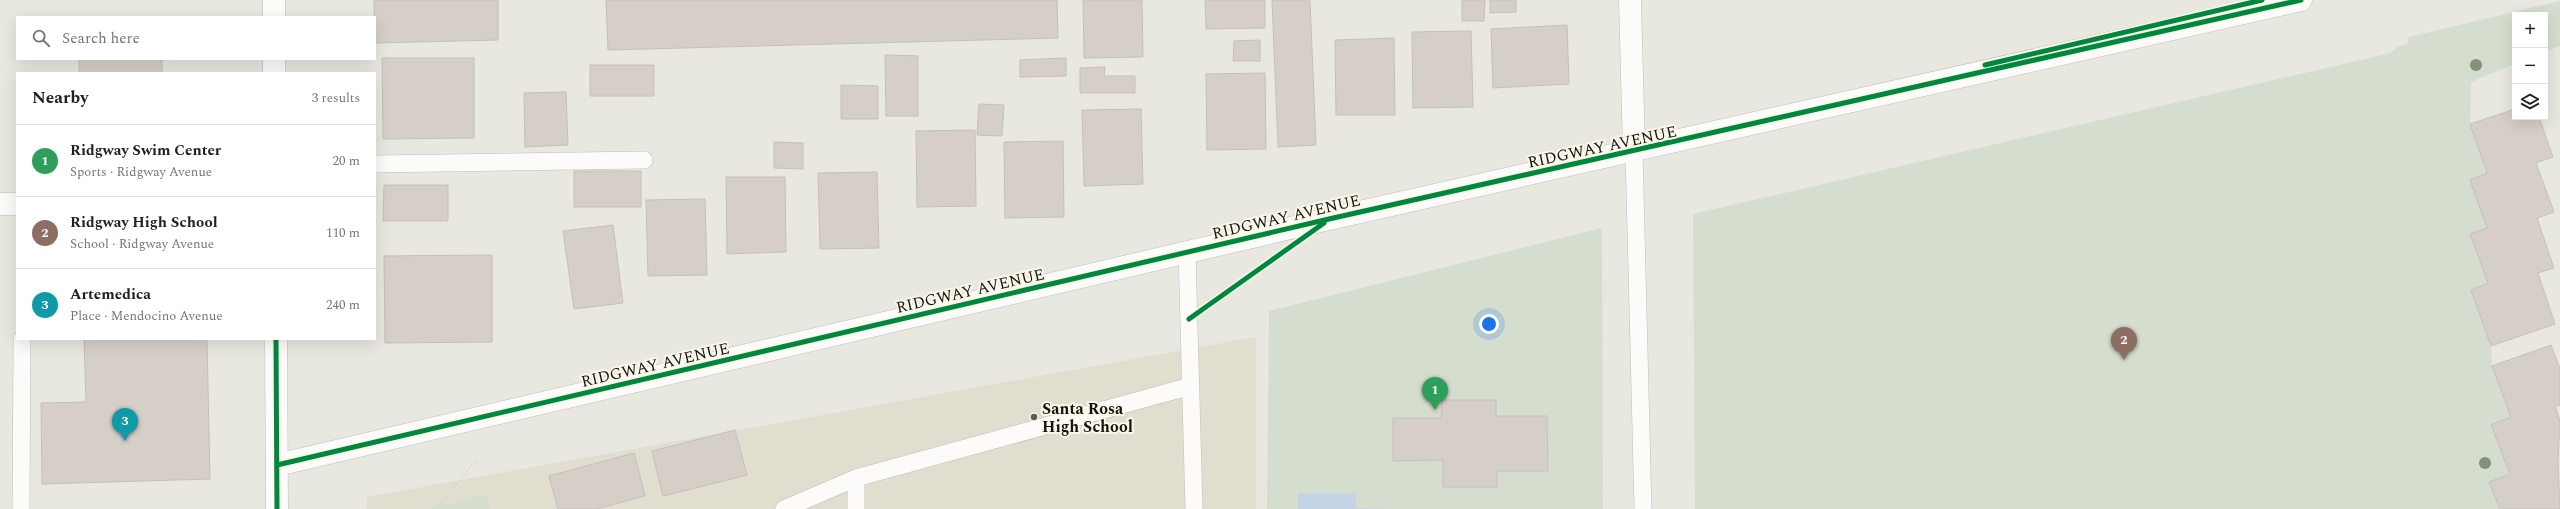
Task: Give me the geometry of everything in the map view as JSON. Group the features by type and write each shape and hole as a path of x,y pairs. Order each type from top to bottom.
{"street":[{"path":"274,0 274,16"},
{"path":"1630,0 1634,151"},
{"name":"RIDGWAY AVENUE","path":"277,465 1187,252 2301,0"},
{"path":"274,60 274,72"},
{"path":"0,204 16,204"},
{"path":"276,340 277,509"}],"lane":[{"path":"1634,151 1643,509"},
{"path":"376,164 644,160"},
{"path":"1187,252 1194,509"},
{"path":"21,509 22,340"},
{"path":"784,509 856,478 1191,386"},
{"path":"856,478 856,509"}],"path":[{"path":"436,509 477,459"}],"shaded area":[{"name":"Santa Rosa High School","path":"1256,337 1256,509 367,509 367,497"}],"green space":[{"path":"2560,1 2560,46 2548,51 2548,12 2514,12"},
{"path":"2512,12 2512,65 2471,82 2470,124 2487,173 2470,180 2487,228 2470,234 2488,283 2471,290 2491,346 2492,366 2511,417 2492,425 2510,474 2489,482 2500,509 1695,509 1693,214 2391,53 2397,47 2407,44 2409,37"},
{"path":"1602,228 1603,509 1267,509 1269,311"},
{"path":"487,494 490,509 427,509"}],"water":[{"path":"1298,493 1356,493 1356,508 1392,509 1298,509"}],"building":[{"path":"374,0 498,0 498,40 376,43 376,16 374,16"},
{"path":"606,0 1057,0 1058,38 608,50"},
{"path":"1083,0 1142,0 1143,57 1084,58"},
{"path":"1205,0 1265,0 1265,28 1206,29"},
{"path":"1272,0 1310,0 1316,145 1278,147"},
{"path":"1462,0 1485,0 1484,21 1462,21"},
{"path":"1490,0 1516,0 1516,12 1490,13"},
{"path":"1567,25 1569,84 1493,88 1491,29"},
{"path":"1471,31 1473,107 1413,108 1412,32"},
{"path":"1394,38 1395,115 1336,115 1335,40"},
{"path":"1260,40 1260,61 1233,61 1234,41"},
{"path":"885,55 918,56 918,116 886,116"},
{"path":"382,58 474,58 474,138 383,139"},
{"path":"1066,58 1066,76 1020,77 1020,60"},
{"path":"79,60 162,60 162,72 79,72"},
{"path":"590,65 654,65 654,96 590,96"},
{"path":"1105,67 1104,76 1135,76 1135,93 1080,93 1080,68"},
{"path":"1265,73 1266,149 1207,150 1206,74"},
{"path":"841,85 878,86 878,119 841,119"},
{"path":"566,92 568,145 525,147 524,93"},
{"path":"979,104 1004,105 1002,136 977,135"},
{"path":"1141,109 1143,184 1084,186 1082,110"},
{"path":"2512,110 2512,120 2540,120 2553,157 2536,163 2554,212 2537,218 2554,268 2538,273 2555,324 2491,346 2471,290 2488,283 2470,234 2487,228 2470,180 2487,173 2470,124"},
{"path":"975,130 976,206 917,207 916,131"},
{"path":"1063,141 1064,217 1005,218 1004,142"},
{"path":"774,142 803,143 803,169 774,168"},
{"path":"574,171 641,171 641,207 574,207"},
{"path":"877,172 879,248 820,249 818,173"},
{"path":"726,177 785,177 786,252 727,254"},
{"path":"384,185 448,185 448,221 383,221"},
{"path":"705,199 707,275 648,276 646,200"},
{"path":"613,225 623,303 574,309 563,231"},
{"path":"492,255 492,342 385,343 384,256"},
{"path":"84,340 207,340 210,479 42,484 41,403 86,402"},
{"path":"2551,345 2560,369 2560,405 2555,406 2560,421 2558,461 2560,509 2500,509 2489,482 2510,474 2491,425 2511,417 2492,366"},
{"path":"1442,400 1496,400 1496,416 1547,416 1548,471 1497,471 1497,487 1443,487 1443,460 1393,461 1393,418 1441,418"},
{"path":"735,430 747,475 663,496 652,451"},
{"path":"634,453 645,496 596,509 558,509 549,476"}],"cycle path":[{"path":"1985,65 2262,0"},
{"path":"277,465 1329,219 2301,0"},
{"path":"1189,319 1324,223"},
{"path":"276,340 277,509"}],"place":[{"name":"Ridgway High School","path":"2124,360"},
{"name":"Ridgway Swim Center","path":"1435,410"},
{"name":"Santa Rosa High School","path":"1034,417"},
{"name":"Artemedica","path":"125,441"}]}
